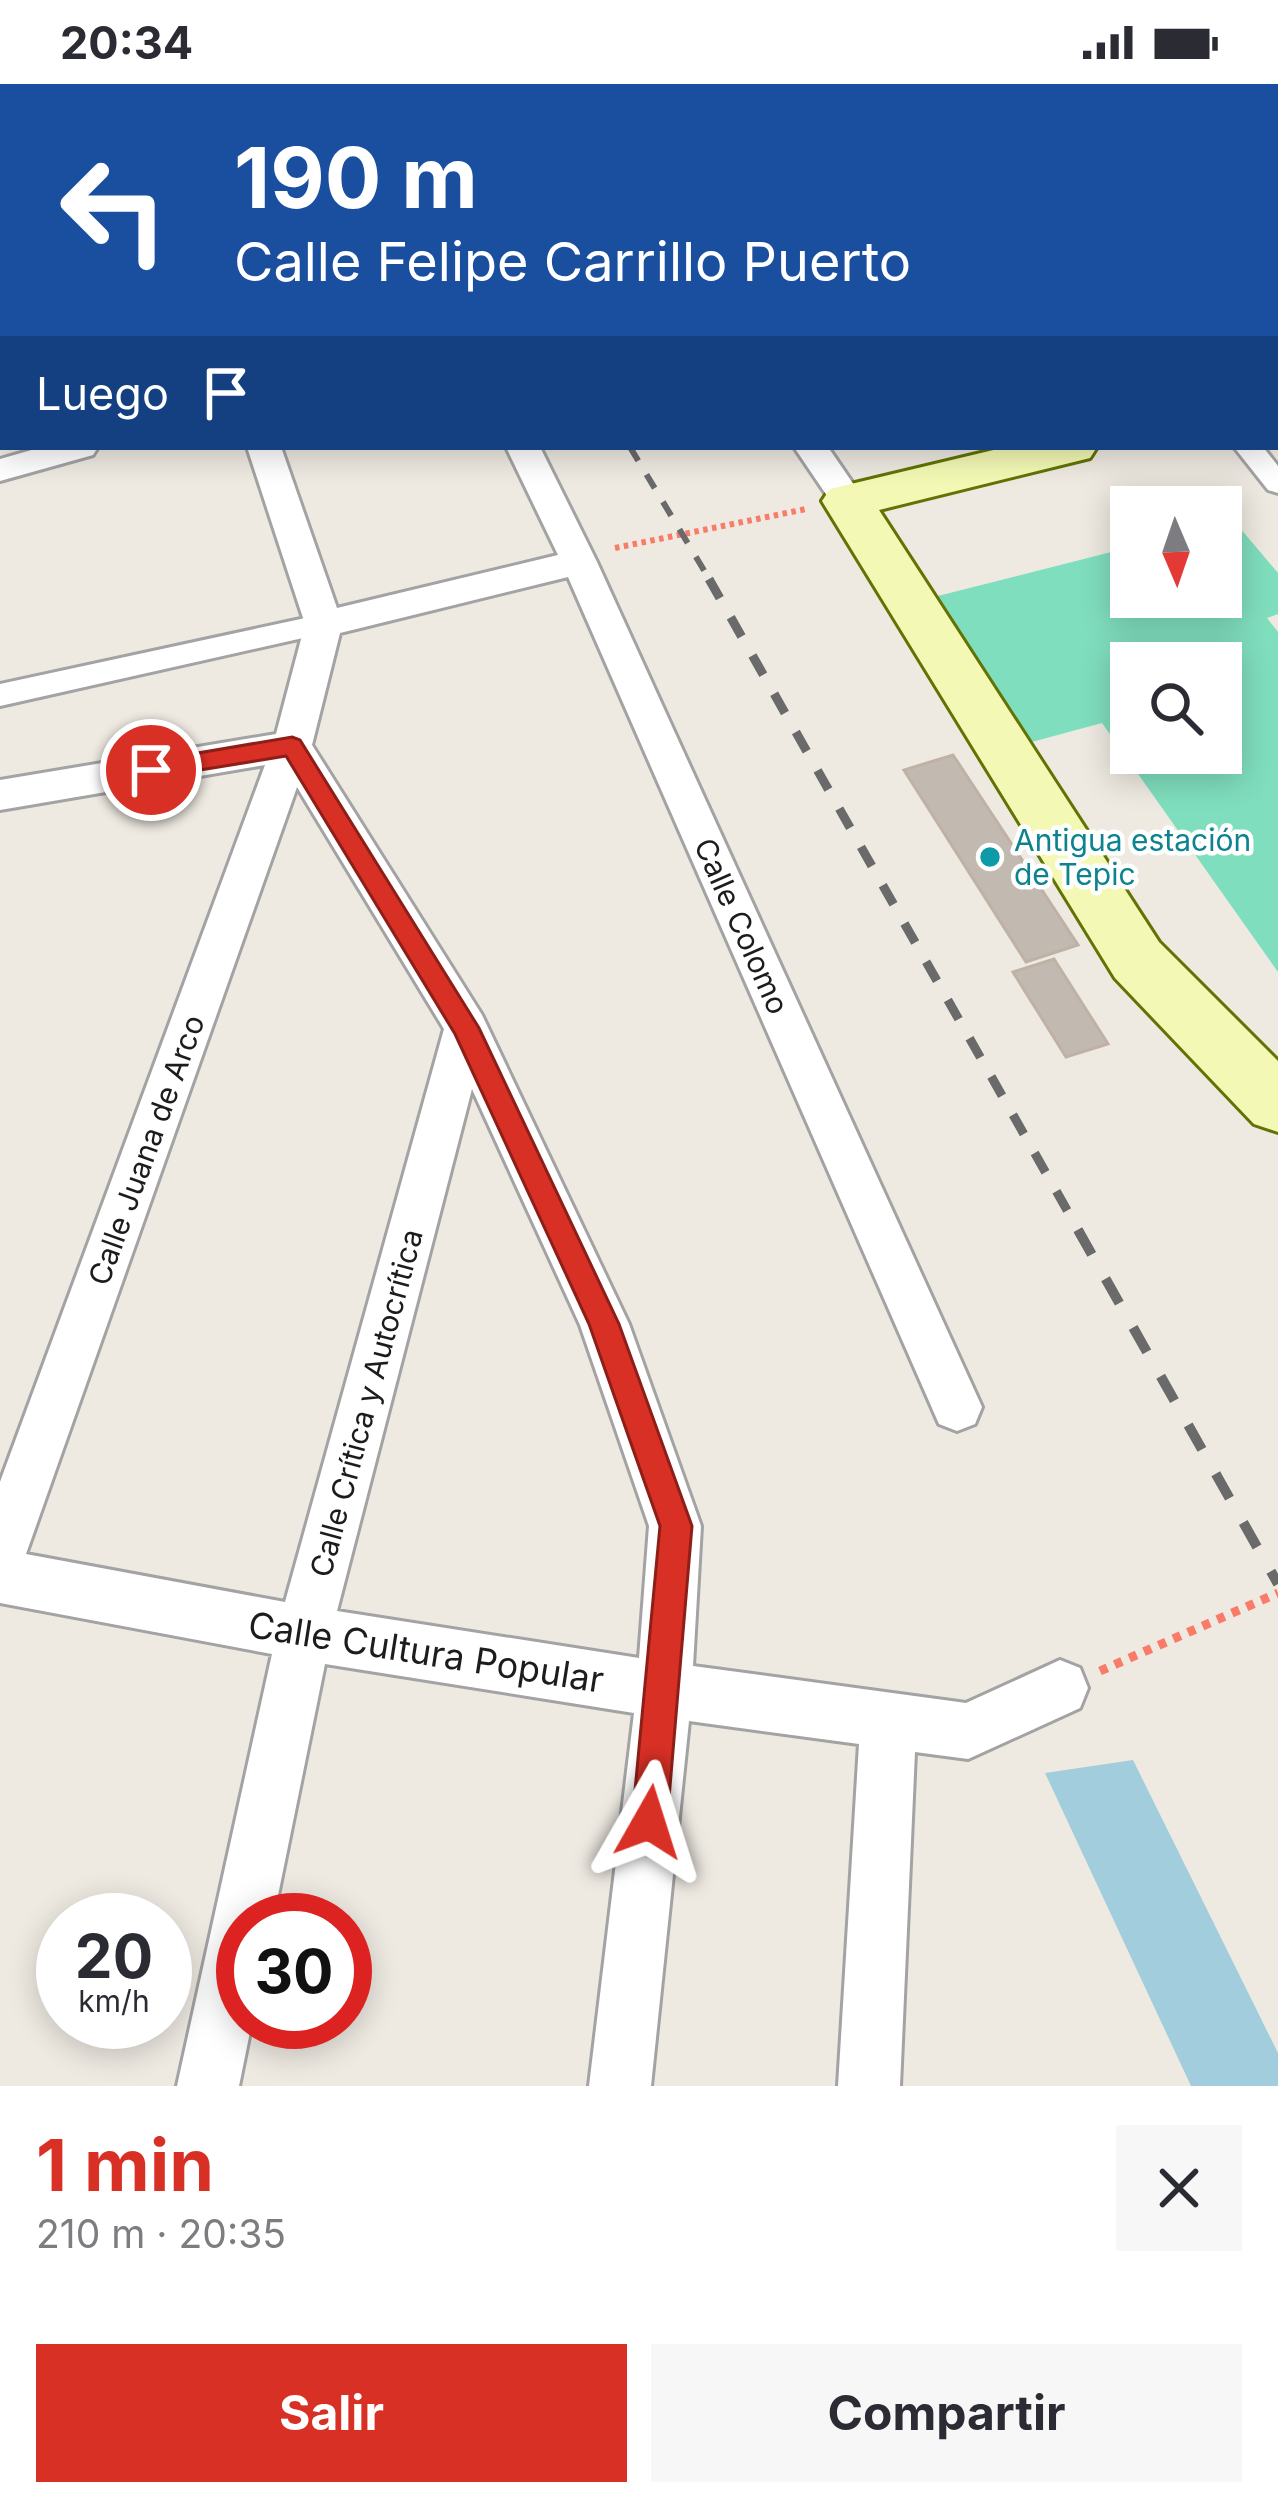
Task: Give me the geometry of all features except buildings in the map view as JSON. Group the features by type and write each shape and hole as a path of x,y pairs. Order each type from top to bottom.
{"main road":[{"path":"1037,451 848,501 1137,960 1278,1104"}],"street":[{"path":"0,470 70,450"},
{"path":"266,450 324,624"},
{"name":"Calle Colomo","path":"524,450 957,1407"},
{"path":"813,450 848,501"},
{"path":"1250,450 1278,484"},
{"path":"0,695 579,562"},
{"name":"Calle Juana de Arco","path":"0,1554 292,746 324,624"},
{"path":"4,802 292,746 466,1028 604,1324 676,1526 664,1690 620,2086"},
{"name":"Calle Crítica y Autocrítica","path":"249,1893 304,1634 466,1028"},
{"name":"Calle Cultura Popular","path":"0,1576 304,1634 968,1731 1060,1688"},
{"path":"869,2086 887,1721"},
{"name":"Calle Crítica y Autocrítica","path":"208,2086 216,2048"}],"path":[{"path":"579,562 596,552 657,538 848,501"},
{"path":"1060,1688 1278,1593"}],"green space":[{"path":"1242,530 1278,573 1278,614 1267,618 1278,632 1278,972 1138,774 1242,774 1242,642 1110,642 1110,734 1102,723 1010,748 914,602 1110,552 1110,618 1242,618"}],"water":[{"path":"1133,1760 1278,2053 1278,2086 1191,2086 1045,1773"}],"railway":[{"path":"632,450 711,582"},
{"path":"709,579 1080,1233"},
{"path":"1078,1230 1278,1584"}],"place":[{"name":"Antigua estación de Tepic","path":"990,857"}],"route":[{"path":"151,770 292,746 466,1028 604,1324 676,1526 649,1822"}]}
